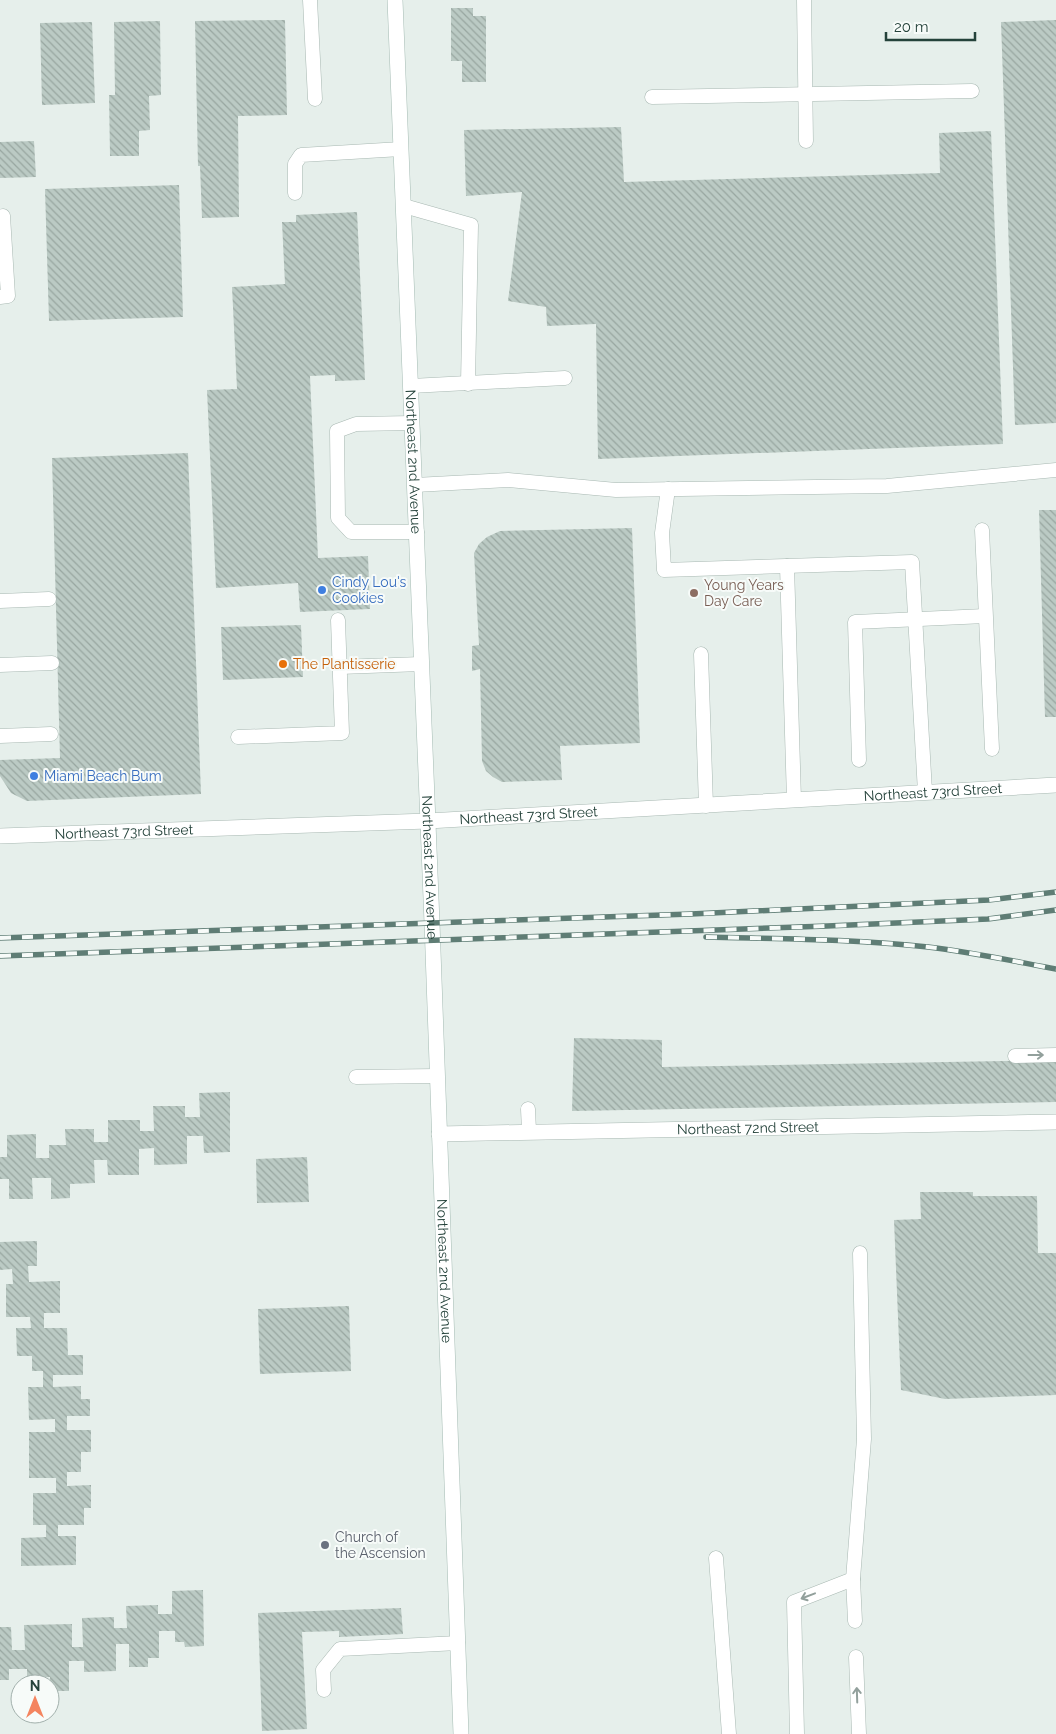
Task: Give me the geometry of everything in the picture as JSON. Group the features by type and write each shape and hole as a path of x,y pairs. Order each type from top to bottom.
{"main road":[{"name":"Northeast 2nd Avenue","path":"396,0 461,1734"},
{"name":"Northeast 73rd Street","path":"0,836 428,821 1056,785"},
{"name":"Northeast 72nd Street","path":"439,1134 1056,1122"}],"lane":[{"path":"310,0 315,98"},
{"path":"804,0 806,141"},
{"path":"652,97 972,91"},
{"path":"295,194 295,164 301,155 401,149"},
{"path":"404,206 471,225 468,384"},
{"path":"0,216 3,216 8,296 0,297"},
{"path":"411,386 565,378"},
{"path":"412,423 356,424 337,431 338,518 351,532 417,532"},
{"path":"415,485 508,480 616,490 887,486 1056,470"},
{"path":"668,490 662,533 664,570 912,562 925,792"},
{"path":"982,530 992,749"},
{"path":"787,566 794,800"},
{"path":"0,601 49,599"},
{"path":"859,760 855,622 985,616"},
{"path":"238,737 342,733 338,620"},
{"path":"701,654 706,806"},
{"path":"0,665 52,663"},
{"path":"340,667 421,664"},
{"path":"0,736 51,734"},
{"path":"1015,1056 1056,1055"},
{"path":"356,1077 437,1076"},
{"path":"528,1109 529,1131"},
{"path":"855,1621 853,1579 864,1439 860,1253"},
{"path":"716,1558 729,1734"},
{"path":"797,1734 794,1602 853,1579"},
{"path":"324,1690 323,1670 340,1649 458,1643"},
{"path":"856,1657 859,1734"}],"building":[{"path":"451,8 473,8 473,16 486,16 486,82 462,82 462,61 451,61"},
{"path":"285,20 287,115 238,116 239,217 202,218 200,166 198,166 195,21"},
{"path":"1056,20 1056,423 1015,425 1001,22"},
{"path":"160,21 161,95 149,96 150,130 139,131 139,156 110,156 109,95 115,95 114,22"},
{"path":"92,22 95,103 42,105 40,23"},
{"path":"621,127 624,182 940,173 939,133 991,131 1003,444 598,459 596,324 547,326 546,307 508,301 522,192 466,196 464,130"},
{"path":"34,141 36,177 0,178 0,142"},
{"path":"179,185 183,317 49,321 45,189"},
{"path":"357,212 365,380 335,381 335,375 310,376 318,558 368,556 370,609 300,612 298,583 216,588 207,390 237,389 232,287 285,284 282,222 296,222 296,215"},
{"path":"188,453 201,794 27,801 11,793 0,776 0,760 60,758 52,458"},
{"path":"1039,510 1056,510 1056,717 1045,717"},
{"path":"632,528 640,743 560,746 562,780 502,782 486,771 482,761 480,669 472,671 472,646 479,645 474,553 479,544 487,537 500,531"},
{"path":"301,625 303,677 223,680 221,627"},
{"path":"574,1038 662,1040 662,1067 1056,1060 1056,1102 572,1111"},
{"path":"230,1092 230,1152 204,1153 203,1136 187,1136 187,1164 154,1165 154,1148 139,1149 139,1175 108,1175 107,1160 94,1160 95,1183 70,1184 70,1198 51,1199 51,1178 32,1178 33,1199 9,1199 9,1179 0,1179 0,1157 7,1157 7,1135 36,1134 36,1158 49,1158 49,1145 66,1145 65,1129 94,1129 94,1142 108,1142 108,1120 140,1120 140,1131 154,1131 153,1106 185,1106 185,1117 200,1117 199,1093"},
{"path":"307,1157 309,1202 257,1203 256,1159"},
{"path":"920,1192 973,1192 973,1196 1037,1196 1038,1253 1056,1253 1056,1395 945,1399 901,1390 894,1220 921,1219"},
{"path":"37,1241 37,1266 28,1266 29,1282 60,1281 60,1313 44,1313 44,1328 67,1328 68,1355 83,1355 83,1375 53,1375 53,1387 81,1386 81,1399 90,1399 90,1416 67,1416 67,1430 91,1430 91,1452 81,1452 81,1472 67,1472 67,1486 91,1485 91,1508 84,1508 84,1525 58,1525 58,1536 76,1536 76,1565 21,1566 21,1538 46,1537 46,1525 33,1525 33,1493 56,1493 56,1478 29,1478 29,1432 55,1432 55,1419 29,1420 28,1387 43,1387 43,1371 32,1371 32,1356 17,1356 16,1328 31,1328 30,1317 6,1317 6,1284 13,1284 12,1269 0,1270 0,1242"},
{"path":"349,1306 351,1371 260,1374 258,1309"},
{"path":"203,1590 204,1646 185,1647 184,1642 175,1642 175,1631 159,1631 159,1658 148,1658 148,1667 129,1667 129,1644 116,1644 116,1671 84,1672 84,1661 69,1661 69,1691 60,1691 60,1674 27,1674 27,1669 9,1669 9,1680 0,1680 0,1627 11,1627 12,1650 25,1650 24,1625 72,1624 72,1647 83,1647 82,1618 114,1617 114,1628 127,1628 126,1606 158,1605 158,1614 172,1614 172,1591"},
{"path":"401,1608 403,1634 339,1637 339,1631 302,1632 307,1729 262,1731 258,1613"}],"railway":[{"path":"0,938 691,914 989,900 1056,892"},
{"path":"0,956 988,919 1056,910"},
{"path":"706,937 900,944 960,951 1056,969"}],"place":[{"name":"Cindy Lou's Cookies","path":"322,590"},
{"name":"Young Years Day Care","path":"694,593"},
{"name":"The Plantisserie","path":"283,664"},
{"name":"Miami Beach Bum","path":"34,776"},
{"name":"Church of the Ascension","path":"325,1545"}]}
